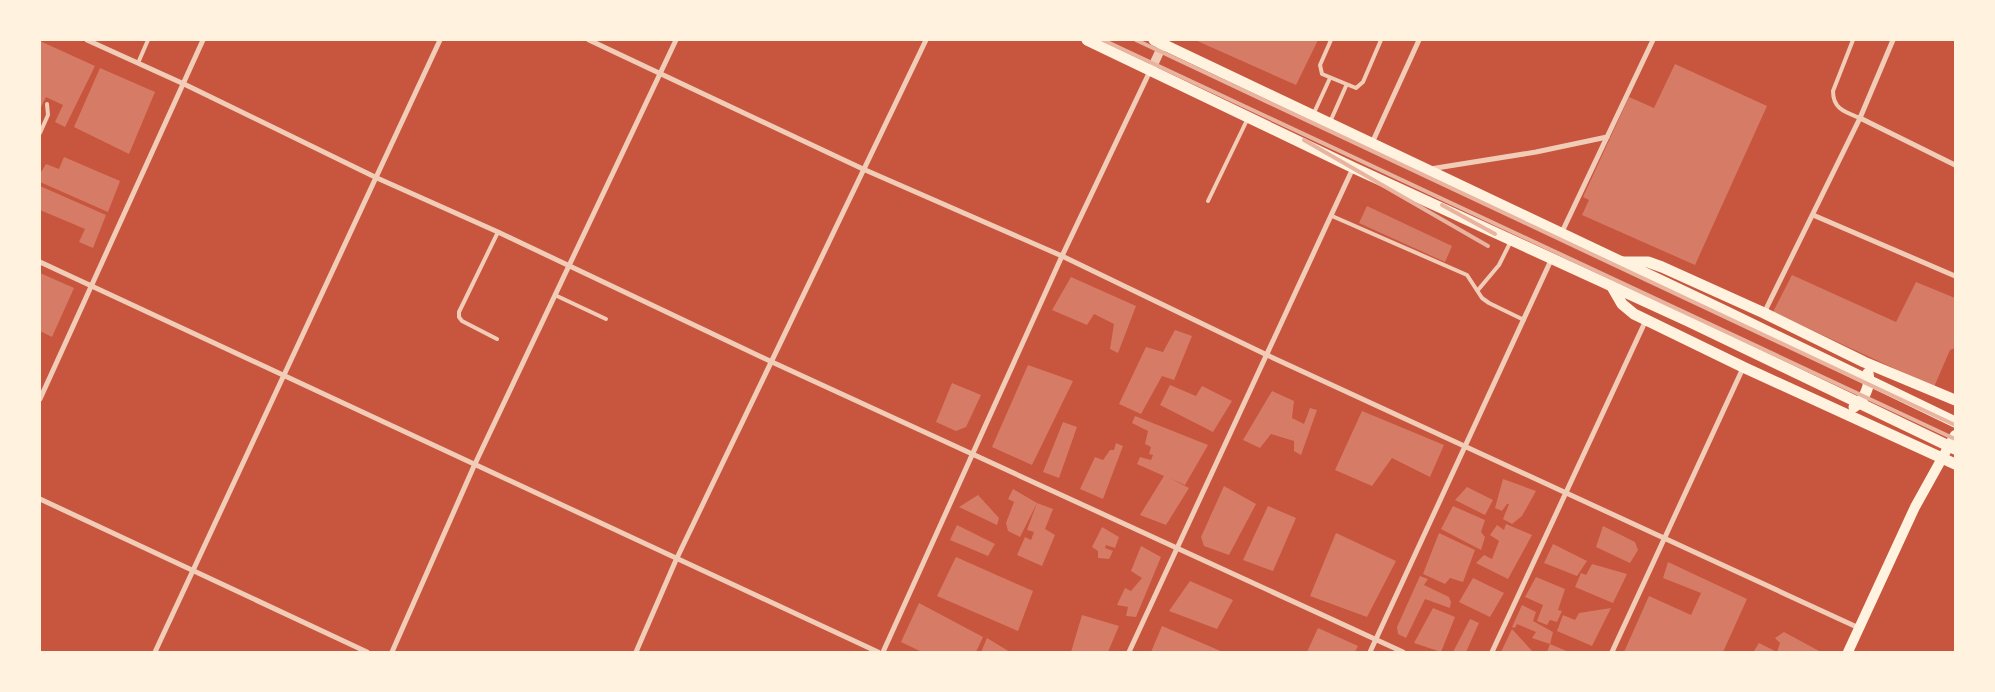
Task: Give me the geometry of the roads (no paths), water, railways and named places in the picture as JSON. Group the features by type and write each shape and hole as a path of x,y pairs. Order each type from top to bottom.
{"main road":[{"path":"1086,40 1354,168 1688,321 1955,449"},
{"path":"1161,41 1329,124 1955,422"},
{"path":"1620,262 1648,262 1764,313 1864,362 1955,400"},
{"path":"1611,285 1622,304 1646,320 1743,367 1955,464"},
{"path":"1838,411 1855,406 1863,399 1869,376 1864,362"},
{"path":"1848,652 1915,507 1955,435"}],"street":[{"path":"89,40 184,84 376,178 498,232 772,362 1402,652"},
{"path":"40,399 204,40"},
{"path":"155,652 440,40"},
{"path":"589,40 863,169 1062,256 1267,354 1859,629"},
{"path":"392,652 474,466 557,296 676,40"},
{"path":"636,652 676,560 926,40"},
{"path":"1372,143 1419,40"},
{"path":"1764,313 1860,118 1893,40"},
{"path":"883,652 974,455 1062,256 1151,70 1161,41"},
{"path":"1562,234 1650,41"},
{"path":"1860,118 1955,165"},
{"path":"1427,170 1536,152 1607,137"},
{"path":"1129,652 1354,168"},
{"path":"1812,215 1955,276"},
{"path":"1370,652 1552,258"},
{"path":"40,262 474,466 878,652"},
{"path":"1492,652 1646,320"},
{"path":"1612,652 1743,367"},
{"path":"40,499 366,652"}],"lane":[{"path":"138,63 148,40"},
{"path":"1331,40 1320,68 1322,74 1346,86 1356,88 1363,82 1382,40"},
{"path":"1853,40 1833,91 1833,100 1843,111 1860,118"},
{"path":"1313,116 1330,78"},
{"path":"1329,124 1346,86"},
{"path":"40,133 48,115 47,104"},
{"path":"1208,202 1249,117"},
{"path":"1332,216 1467,275 1489,303 1524,320"},
{"path":"497,339 462,322 459,312 498,232"},
{"path":"1478,290 1499,265 1511,240"},
{"path":"557,296 606,318"}],"railway":[{"path":"1103,40 1955,439"},
{"path":"1136,40 1955,425"},
{"path":"1304,140 1488,246"},
{"path":"1442,205 1495,234"}]}
